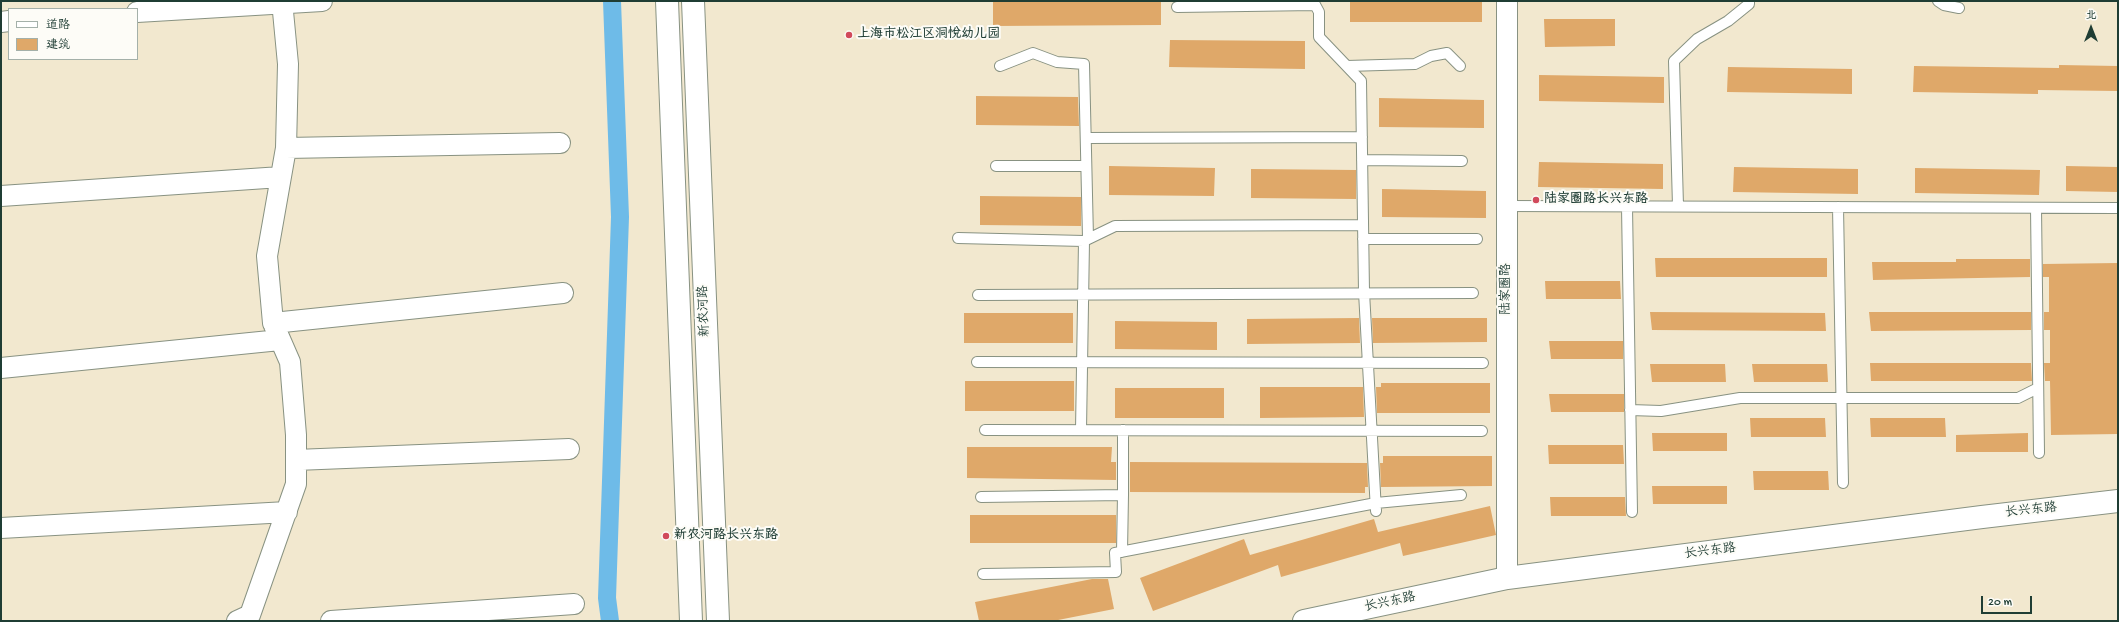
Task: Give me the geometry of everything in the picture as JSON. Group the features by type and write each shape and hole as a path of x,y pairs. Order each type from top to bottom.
{"street":[{"path":"138,12 282,2 322,1"},
{"name":"新农河路","path":"667,1 691,621"},
{"name":"新农河路","path":"693,1 718,621"},
{"name":"陆家圈路","path":"1507,1 1507,578"},
{"path":"250,619 296,484 296,435 290,362 277,331 267,256 286,148 288,64 282,2"},
{"path":"286,148 560,143"},
{"path":"1,196 281,177"},
{"path":"1,368 563,293"},
{"path":"296,460 569,449"},
{"name":"长兴东路","path":"1304,621 1507,578 1982,517 2118,502"},
{"path":"1,528 287,512"},
{"path":"331,621 574,604"}],"lane":[{"path":"1678,206 1674,61 1697,39 1728,21 1749,4 1749,1"},
{"path":"1938,1 1944,5 1960,8"},
{"path":"1176,7 1314,3 1318,12 1319,37 1361,81 1364,292 1376,507"},
{"path":"1000,66 1033,53 1057,62 1084,64 1086,240 1082,294 1081,430"},
{"path":"1347,66 1415,64 1431,56 1447,53 1460,66"},
{"path":"1086,138 1362,137"},
{"path":"1362,160 1462,161"},
{"path":"996,166 1086,166"},
{"path":"1507,206 2118,208"},
{"path":"1627,207 1632,512"},
{"path":"1838,207 1840,398 1843,483"},
{"path":"2036,208 2039,453"},
{"path":"958,238 1086,240 1115,226 1363,224"},
{"path":"1363,239 1477,239"},
{"path":"978,295 1364,292 1473,293"},
{"path":"977,362 1483,363"},
{"path":"1630,410 1661,411 1740,398 2018,398 2038,388"},
{"path":"985,430 1482,431"},
{"path":"1122,552 1123,430"},
{"path":"981,497 1123,495"},
{"path":"983,574 1116,572 1115,553 1376,507 1461,495"}],"building":[{"path":"993,1 1161,1 1161,25 993,26"},
{"path":"1350,1 1482,1 1482,22 1350,22"},
{"path":"1544,19 1615,19 1615,46 1545,47"},
{"path":"1170,40 1305,41 1305,69 1169,67"},
{"path":"2059,65 2118,66 2118,91 2038,90 2038,94 1913,92 1914,66 2059,68"},
{"path":"1728,67 1852,69 1852,94 1727,92"},
{"path":"1539,75 1664,77 1664,103 1539,101"},
{"path":"976,96 1078,97 1079,126 976,125"},
{"path":"1379,98 1484,100 1484,128 1379,127"},
{"path":"1539,162 1663,164 1663,189 1538,187"},
{"path":"1109,166 1215,168 1214,196 1109,195"},
{"path":"2066,166 2118,167 2118,192 2066,191"},
{"path":"1734,167 1858,169 1858,194 1733,192"},
{"path":"1915,168 2040,170 2039,195 1915,193"},
{"path":"1251,169 1356,170 1356,199 1251,198"},
{"path":"1382,189 1486,191 1486,218 1382,217"},
{"path":"980,196 1081,197 1081,226 980,225"},
{"path":"1655,258 1827,258 1827,277 1656,277"},
{"path":"1956,259 2030,259 2030,277 1873,280 1872,262 1956,262"},
{"path":"2118,263 2118,434 2051,435 2050,381 2045,381 2044,363 2050,363 2050,330 2044,330 2044,312 2049,312 2049,277 2043,277 2043,264"},
{"path":"1545,281 1620,281 1621,299 1546,299"},
{"path":"1650,312 1825,313 1826,331 1652,330"},
{"path":"1869,312 2031,312 2031,330 1871,331"},
{"path":"964,313 1073,313 1073,343 964,343"},
{"path":"1359,318 1360,343 1247,344 1247,319"},
{"path":"1372,318 1487,318 1487,342 1373,343"},
{"path":"1115,321 1217,322 1217,350 1115,349"},
{"path":"1549,341 1623,341 1623,359 1551,359"},
{"path":"1870,363 2031,363 2032,381 1871,381"},
{"path":"1650,364 1725,364 1726,382 1652,382"},
{"path":"1752,364 1827,364 1828,382 1754,382"},
{"path":"965,381 1074,381 1074,411 965,411"},
{"path":"1381,383 1490,383 1490,413 1377,413 1376,387 1381,387"},
{"path":"1260,387 1363,387 1364,417 1260,418"},
{"path":"1115,388 1224,388 1224,418 1115,418"},
{"path":"1549,394 1624,394 1624,412 1551,412"},
{"path":"1750,418 1825,418 1826,437 1751,437"},
{"path":"1870,418 1945,418 1946,437 1871,437"},
{"path":"1652,433 1727,433 1727,451 1653,451"},
{"path":"2028,433 2028,452 1956,452 1956,435"},
{"path":"1548,445 1623,445 1624,464 1549,464"},
{"path":"967,447 1112,447 1111,462 1116,462 1116,480 967,478"},
{"path":"1383,456 1492,456 1492,486 1381,487 1380,463 1383,463"},
{"path":"1130,462 1367,463 1368,487 1365,487 1365,493 1130,492"},
{"path":"1753,471 1828,471 1829,490 1754,490"},
{"path":"1652,486 1727,486 1727,504 1653,504"},
{"path":"1550,497 1625,497 1626,516 1551,516"},
{"path":"1490,506 1496,535 1403,556 1400,543 1281,577 1278,565 1153,611 1140,578 1244,539 1250,555 1374,519 1378,532"},
{"path":"970,515 1116,515 1116,543 970,543"},
{"path":"1092,579 1108,579 1114,609 1053,621 979,621 975,602"}],"waterway":[{"path":"610,621 607,598 620,217 612,1"}],"place":[{"name":"上海市松江区洞悦幼儿园","path":"849,35"},
{"name":"陆家圈路长兴东路","path":"1536,200"},
{"name":"新农河路长兴东路","path":"666,536"}]}
